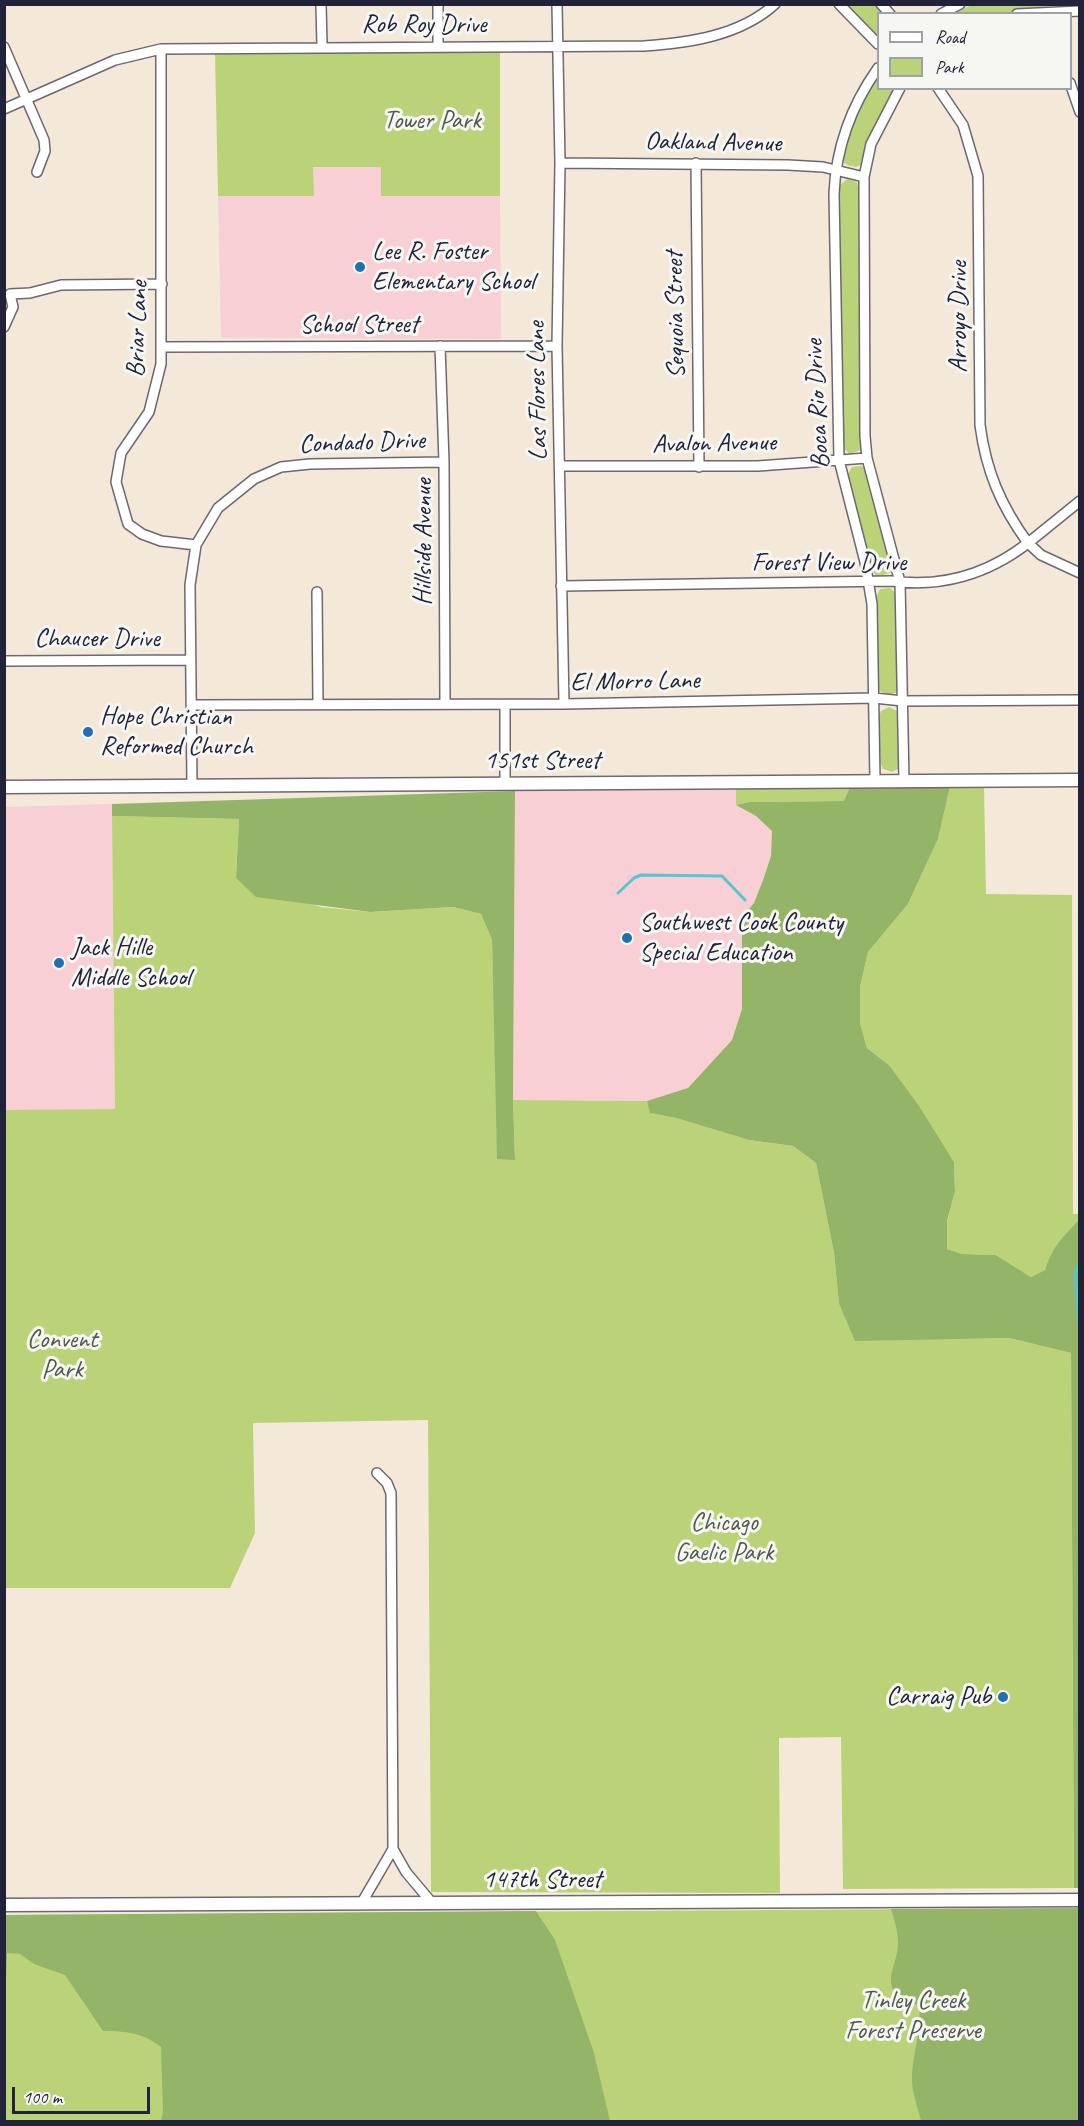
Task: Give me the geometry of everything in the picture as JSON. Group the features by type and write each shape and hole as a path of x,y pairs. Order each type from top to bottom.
{"street":[{"path":"321,4 322,46"},
{"path":"438,4 438,46"},
{"name":"Las Flores Lane","path":"557,4 560,164 556,346 564,704"},
{"name":"Rob Roy Drive","path":"4,109 115,60 160,49 322,46 644,46 712,36 744,24 775,4"},
{"path":"839,4 877,42"},
{"path":"945,12 960,4"},
{"path":"1040,12 1080,11"},
{"path":"4,47 44,140 45,151 37,172"},
{"name":"Briar Lane","path":"160,49 161,364 155,397 149,412 121,453 116,482 128,524 142,534 161,541 196,545"},
{"name":"Boca Rio Drive","path":"875,781 872,614 868,583 838,460 835,170 850,113 877,71"},
{"path":"1072,86 1080,112"},
{"name":"Boca Rio Drive","path":"899,90 871,144 864,177 867,458 900,582 904,781"},
{"name":"Arroyo Drive","path":"939,90 963,125 978,176 980,424 983,451 998,497 1028,543"},
{"name":"Sequoia Street","path":"696,163 699,466"},
{"name":"Oakland Avenue","path":"560,164 788,165 835,170 864,177"},
{"path":"4,327 13,306 10,294 30,293 61,285 162,285"},
{"name":"Hillside Avenue","path":"440,346 444,462 445,702"},
{"name":"School Street","path":"161,347 556,346"},
{"name":"Avalon Avenue","path":"560,466 758,466 867,458"},
{"name":"Condado Drive","path":"192,786 190,585 196,545 218,508 234,492 254,479 281,467 310,464 444,462"},
{"name":"Forest View Drive","path":"561,586 932,583 959,578 1010,557 1080,501"},
{"path":"1028,543 1041,555 1080,573"},
{"path":"317,592 318,703"},
{"name":"Chaucer Drive","path":"4,661 190,660"},
{"name":"El Morro Lane","path":"192,705 445,702 505,705 874,698 903,701 1080,700"},
{"path":"505,705 505,783"},
{"name":"151st Street","path":"4,787 1080,780"},
{"path":"377,1473 387,1483 391,1493 393,1849 406,1872 432,1903"},
{"path":"361,1904 393,1849"},
{"name":"147th Street","path":"4,1905 1080,1900"}],"shaded area":[{"name":"Lee R. Foster Elementary School","path":"313,167 381,167 382,196 500,196 501,339 221,338 218,196 313,196"},
{"name":"Southwest Cook County Special Education","path":"736,786 736,805 756,816 772,831 771,856 763,880 754,903 742,917 742,1009 732,1040 688,1088 670,1095 647,1101 513,1100 515,791"},
{"name":"Jack Hille Middle School","path":"112,804 115,1110 5,1110 4,807"}],"green space":[{"path":"845,5 875,5 883,12 877,12 877,39"},
{"path":"972,5 1057,5 1015,12 956,12"},
{"name":"Tower Park","path":"500,52 500,196 381,196 381,167 313,167 314,196 218,196 215,54"},
{"path":"877,80 877,90 897,90 874,128 863,164 856,167 849,166 843,161 842,154 849,132"},
{"path":"847,179 857,182 859,190 863,449 850,454 842,447 840,409 839,186"},
{"path":"861,466 867,469 892,566 892,572 877,577 870,568 847,476 852,467"},
{"path":"890,588 896,593 897,599 898,692 889,695 880,691 878,685 876,598 880,589"},
{"path":"889,707 899,712 900,765 892,772 883,769 879,760 879,716 881,711"},
{"path":"736,786 850,787 845,801 749,802 736,805"},
{"path":"850,787 950,787 938,839 908,904 868,952 860,987 860,1023 867,1048 889,1065 919,1106 954,1162 955,1192 947,1221 947,1249 962,1254 996,1255 1031,1277 1045,1270 1054,1249 1079,1220 1079,1888 1074,1888 1071,1353 1009,1338 855,1341 839,1304 834,1253 816,1163 793,1146 749,1140 676,1118 650,1113 647,1101 688,1088 732,1040 742,1009 742,917 754,903 763,880 771,856 772,831 756,816 736,805 749,802 844,801"},
{"path":"950,787 984,787 986,894 1072,895 1073,1214 1079,1214 1079,1220 1054,1249 1045,1270 1031,1277 996,1255 962,1254 947,1249 947,1222 955,1192 954,1162 889,1065 867,1048 860,1023 860,987 868,952 908,904 938,839"},
{"path":"515,791 513,1100 515,1160 497,1159 492,940 481,914 453,907 370,912 256,897 236,878 239,819 112,816 112,804"},
{"path":"112,816 239,819 236,878 321,907 370,912 453,907 481,914 492,940 493,975 515,1159 513,1100 647,1101 651,1113 676,1118 749,1140 793,1146 816,1163 834,1253 839,1304 855,1340 1009,1338 1071,1353 1074,1888 843,1889 841,1737 779,1738 780,1893 431,1892 428,1420 253,1423 255,1533 230,1588 5,1588 4,1110 115,1109"},
{"name":"Tinley Creek Forest Preserve","path":"1079,1908 1079,2121 5,2121 4,1915"},
{"path":"1079,1908 1079,2121 921,2121 912,2080 920,2015 919,2005 900,2001 894,1993 891,1978 898,1942 891,1909"},
{"path":"536,1911 555,1940 594,2053 610,2121 161,2121 163,2112 161,2047 134,2034 103,2031 65,1975 34,1964 20,1954 7,1953 5,2005 5,1915"}],"waterway":[{"path":"618,893 634,878 641,875 722,876 745,900"},
{"path":"1080,1262 1075,1273 1080,1333"}],"place":[{"name":"Lee R. Foster Elementary School","path":"360,267"},
{"name":"Hope Christian Reformed Church","path":"88,732"},
{"name":"Southwest Cook County Special Education","path":"627,938"},
{"name":"Jack Hille Middle School","path":"59,963"},
{"name":"Carraig Pub","path":"1003,1697"}],"park label":[{"name":"Convent Park","path":"62,1355"},
{"name":"Chicago Gaelic Park","path":"724,1538"}]}
